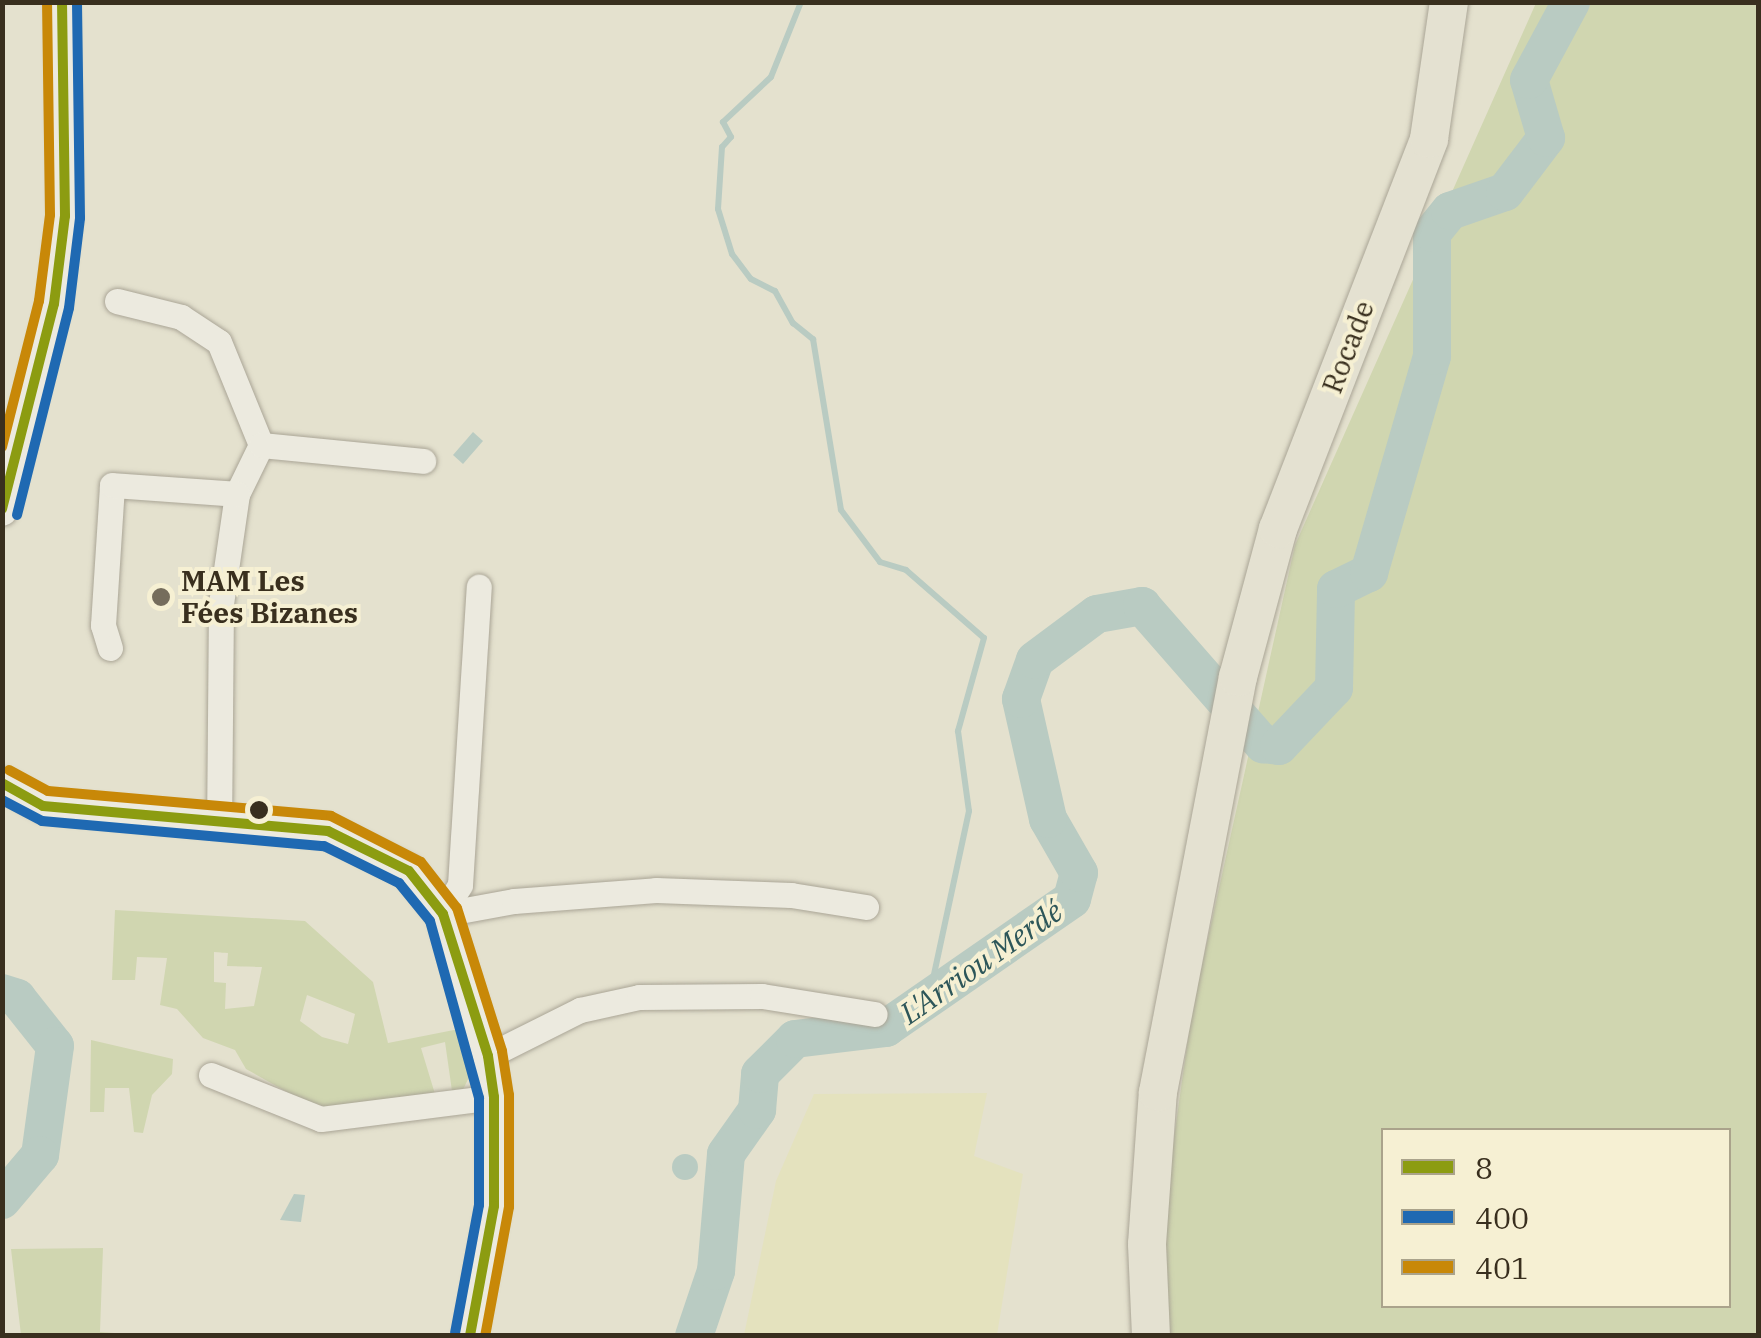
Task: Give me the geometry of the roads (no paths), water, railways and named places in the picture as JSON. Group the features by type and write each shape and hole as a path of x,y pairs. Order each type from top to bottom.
{"main road":[{"name":"Rocade","path":"1151,1336 1146,1244 1158,1092 1238,678 1278,529 1428,138 1446,6"}],"street":[{"path":"2,511 54,304 66,216 62,2"},
{"path":"117,301 181,317 219,342 261,445 237,494 221,604 220,822"},
{"path":"261,445 423,461"},
{"path":"110,648 103,625 112,486 237,494"},
{"path":"444,914 460,885 479,586"},
{"path":"2,784 43,806 328,831 362,842 410,871 444,914 488,1056 494,1097 494,1206 470,1336"},
{"path":"444,914 514,900 656,890 791,895 866,907"},
{"path":"488,1056 580,1010 640,996 762,996 876,1014"},
{"path":"211,1075 321,1119 494,1097"}],"waterway":[{"path":"801,2 771,77 723,122 731,137 722,147 718,209 732,254 751,279 775,291 793,323 813,339 841,510 880,562 906,570 984,638 958,731 969,811 929,997"},
{"name":"L'Arriou Merdé","path":"694,1336 716,1271 726,1154 757,1110 760,1074 795,1039 886,1028 1072,899 1079,873 1048,819 1021,699 1035,660 1097,614 1142,606 1263,744 1279,746 1334,688 1336,589 1369,573 1432,356 1432,233 1450,211 1505,192 1546,138 1529,80 1571,2"},
{"path":"2,993 17,998 55,1046 40,1155 2,1200"}],"place":[{"name":"MAM Les Fées Bizanes","path":"161,597"}]}
